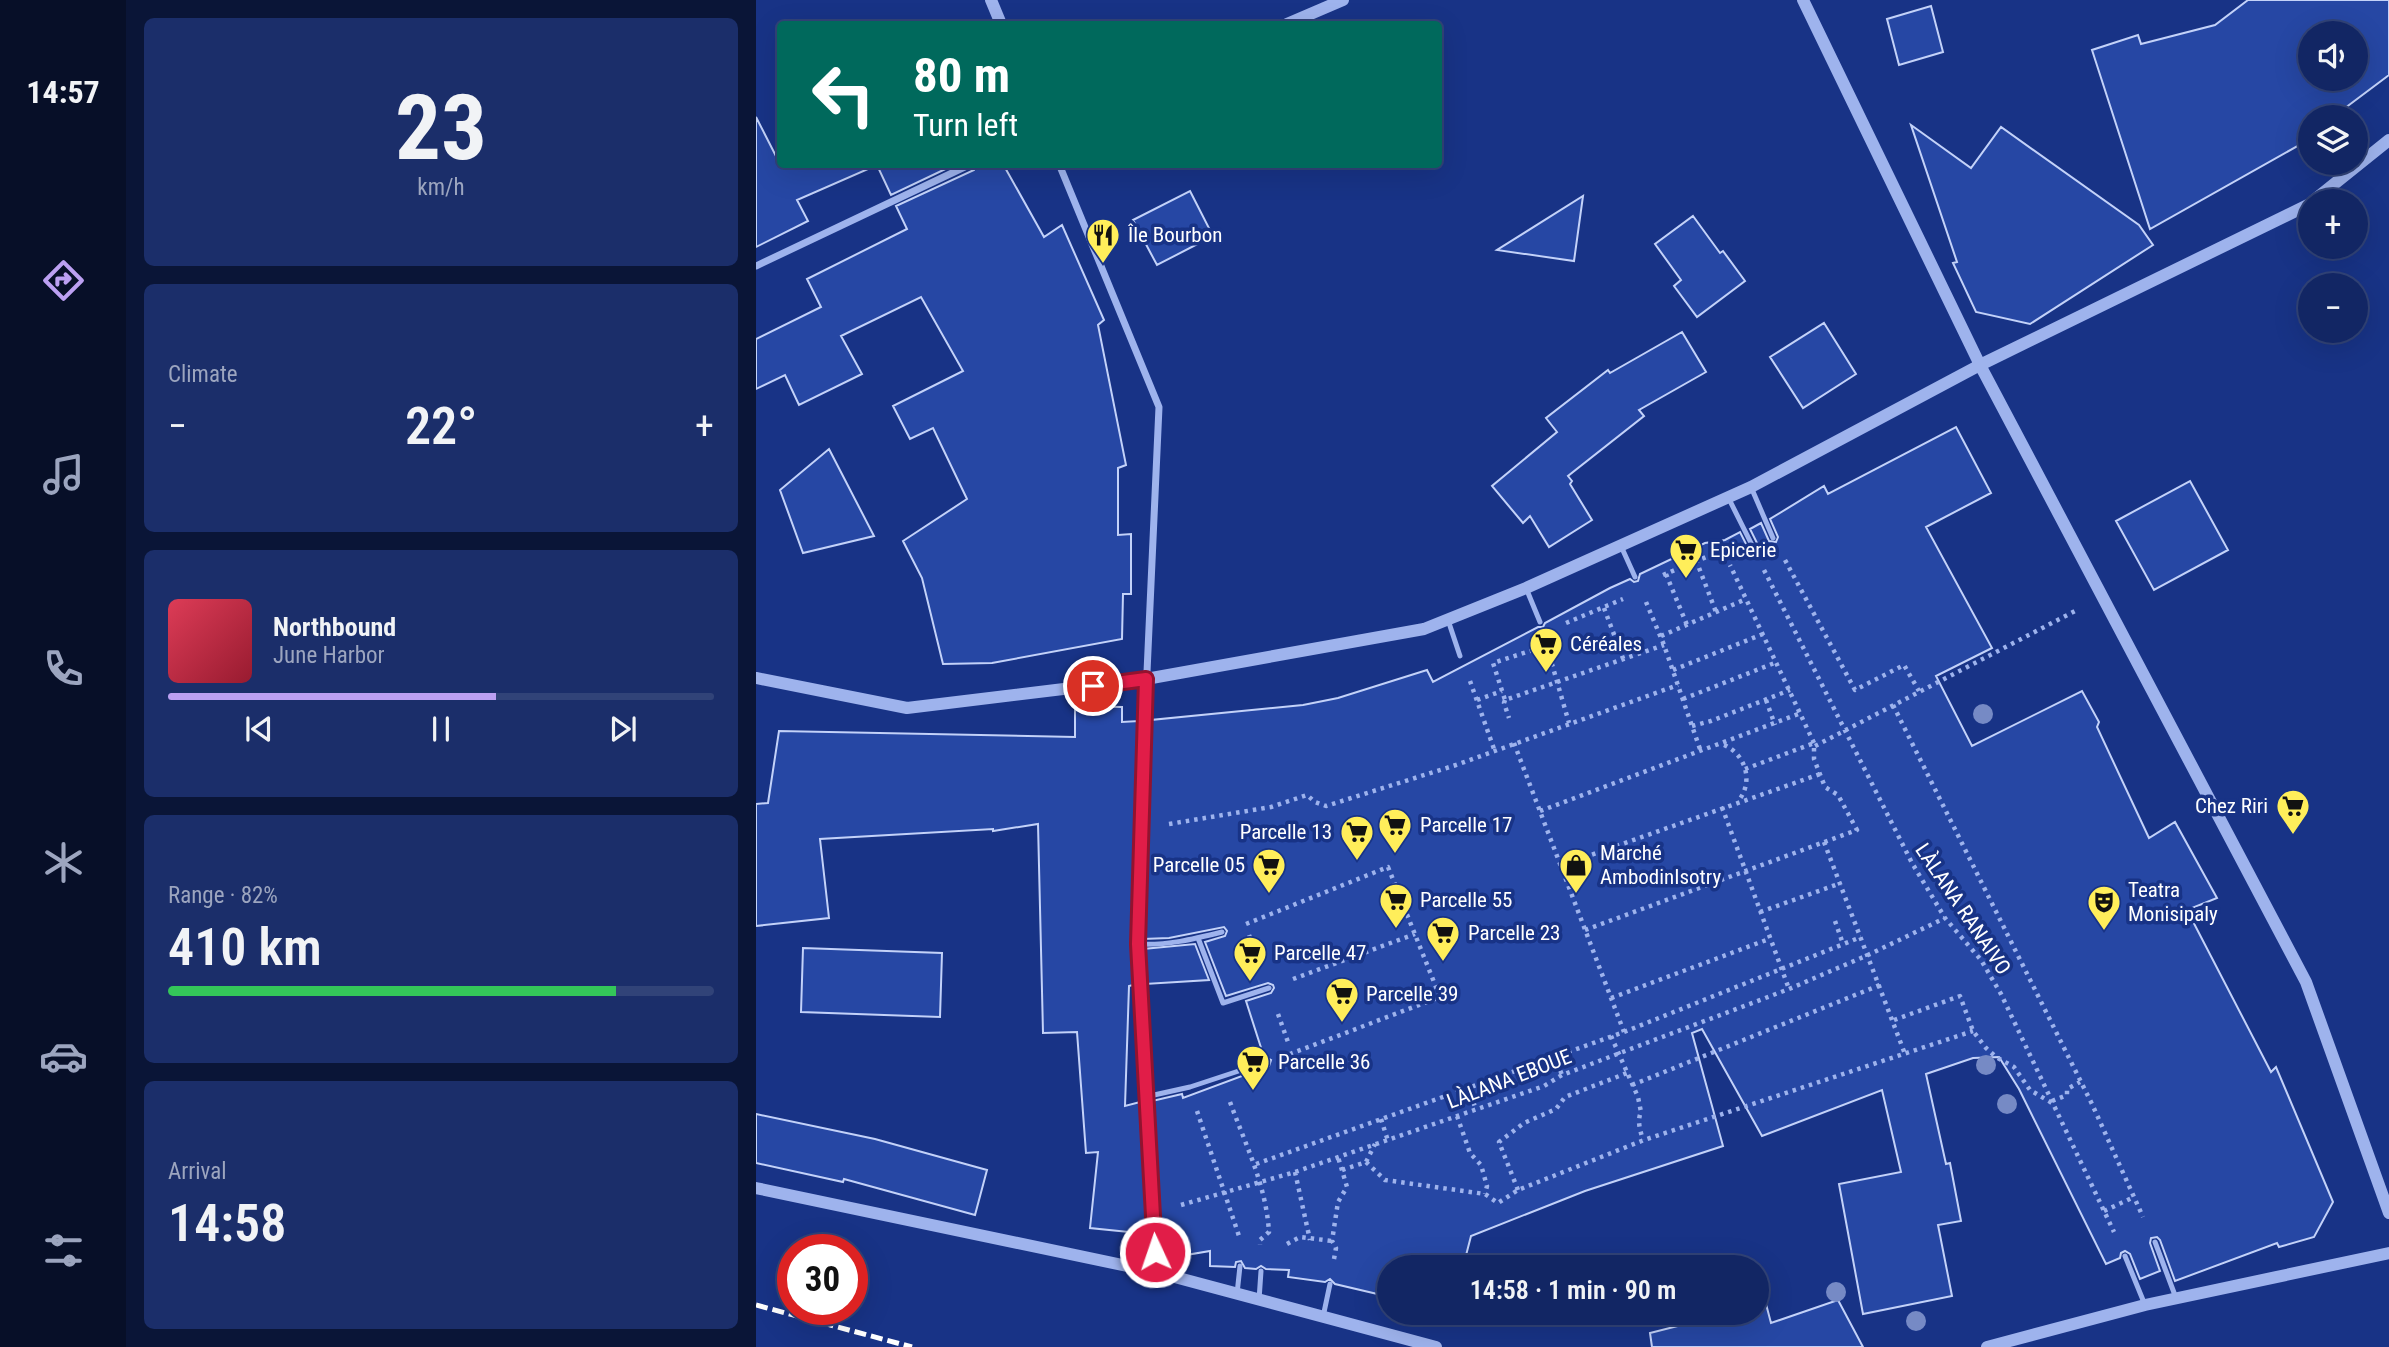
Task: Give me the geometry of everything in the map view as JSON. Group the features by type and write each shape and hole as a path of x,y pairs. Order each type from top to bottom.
{"street":[{"path":"991,0 1000,21"},
{"path":"1294,21 1343,0"},
{"path":"1803,0 1980,365 2306,982 2389,1213"},
{"path":"2328,189 2389,140"},
{"path":"756,266 963,168"},
{"path":"1061,168 1159,407 1140,827 1138,944 1156,1272"},
{"path":"756,678 907,708 1146,679 1424,629 1526,588 1751,487 1980,365 2298,209"},
{"path":"756,1188 1156,1272 1436,1347"},
{"path":"1987,1347 2145,1305 2389,1253"}],"lane":[{"path":"1751,487 1773,538"},
{"path":"1728,497 1752,547"},
{"path":"1621,546 1635,576"},
{"path":"1526,588 1540,622"},
{"path":"1448,620 1460,656"},
{"path":"1138,944 1154,946 1222,932"},
{"path":"1198,938 1223,1003 1269,988"},
{"path":"1145,1097 1190,1087 1266,1062"},
{"path":"2155,1242 2176,1298"},
{"path":"2125,1256 2145,1305"},
{"path":"1237,1294 1240,1266"},
{"path":"1259,1300 1261,1271"},
{"path":"1324,1317 1330,1284"}],"path":[{"path":"1773,538 1856,690 1904,665 1919,691"},
{"name":"LÀLANA RANAIVO","path":"1752,547 1912,863 1945,918 1981,960 2001,995 2125,1256"},
{"path":"1585,930 1857,830 1838,795 1825,787 1814,759 1814,744 1801,713 1722,550 1666,574 1687,625"},
{"path":"1696,560 1716,612"},
{"path":"1555,627 1629,595"},
{"path":"1745,769 1844,731 2104,597"},
{"path":"1661,636 1746,599"},
{"path":"1645,600 1661,636 1701,752"},
{"path":"1604,608 1624,660"},
{"path":"1673,670 1764,634"},
{"path":"1509,718 1493,663 1547,645 1569,723"},
{"path":"1505,700 1664,645"},
{"path":"1460,656 1494,749"},
{"path":"1683,699 1777,662"},
{"path":"1140,827 1271,807 1307,795 1326,806 1456,765 1494,749 1678,685"},
{"path":"1692,726 1790,690"},
{"path":"1477,701 1503,691"},
{"path":"1766,700 1775,724"},
{"path":"1893,705 2080,1082 2155,1242"},
{"path":"1540,811 1801,713"},
{"path":"1514,743 1623,1032"},
{"path":"1723,744 1735,751 1745,769 1746,787 1737,802"},
{"path":"1560,866 1819,774"},
{"path":"1721,807 1789,989"},
{"path":"1824,842 1905,1054"},
{"path":"1388,867 1440,998 1292,1053 1269,988 1245,925 1388,867"},
{"path":"1760,912 1840,883"},
{"name":"LÀLANA EBOUE","path":"1153,1213 1296,1172 1544,1086 1562,1075 1789,989 1945,918"},
{"path":"1835,921 1843,944"},
{"path":"1269,988 1415,934"},
{"path":"1256,1164 1623,1032 1861,937"},
{"path":"1611,998 1769,939"},
{"path":"1632,1085 1880,985"},
{"path":"1894,1020 1961,996 1973,1031 1996,1057 2014,1067 2030,1090 2052,1102 2067,1095 2067,1089 2080,1082"},
{"path":"1367,1162 1385,1180 1485,1194 1498,1203 1518,1190 1643,1140 1973,1031"},
{"path":"1611,1036 1628,1073 1641,1112 1639,1117 1643,1140"},
{"path":"1553,1055 1562,1075"},
{"path":"1518,1190 1499,1142 1524,1123 1556,1109 1565,1097 1628,1073"},
{"path":"1221,1077 1250,1156 1256,1164 1268,1213 1269,1233 1260,1240 1261,1271"},
{"path":"1468,1086 1476,1110"},
{"path":"1190,1087 1240,1234 1240,1266"},
{"path":"1457,1116 1470,1153 1481,1166 1487,1186 1485,1194"},
{"path":"1381,1119 1388,1141"},
{"path":"1342,1170 1367,1162 1375,1143"},
{"path":"1287,1244 1296,1237 1332,1241 1338,1202 1347,1187 1338,1157"},
{"path":"1296,1172 1310,1240"},
{"path":"2104,1211 2134,1197"}],"building":[{"path":"2248,0 2389,0 2389,75 2368,91 2368,21 2298,21 2298,91 2368,91 2349,105 2298,105 2298,146 2150,229 2092,50 2138,35 2141,44 2215,25"},
{"path":"1931,6 1943,52 1899,65 1887,19"},
{"path":"756,117 777,158 777,168 870,168 797,200 808,221 756,247"},
{"path":"1911,125 1971,168 2001,127 2139,225 2153,245 2030,324 1976,312 1953,263 1957,262"},
{"path":"878,168 948,168 891,195"},
{"path":"1005,168 1044,237 1062,225 1104,320 1098,325 1126,465 1118,468 1118,535 1131,534 1131,594 1123,594 1122,639 992,663 943,664 922,578 903,541 967,499 933,428 910,439 893,406 963,371 921,297 841,336 862,374 799,405 785,375 756,389 756,339 821,307 807,279 907,229 896,206 974,170"},
{"path":"1190,191 1213,236 1157,265 1133,220"},
{"path":"1583,196 1574,261 1497,250"},
{"path":"1693,216 1745,281 1697,317 1674,286 1681,280 1655,244"},
{"path":"1824,323 1856,374 1803,408 1770,357"},
{"path":"1682,332 1706,372 1639,410 1644,416 1568,476 1592,520 1549,547 1530,516 1523,523 1492,486 1557,432 1546,418 1608,370 1610,373"},
{"name":"Marché AmbodinIsotry","path":"1956,427 1991,493 1926,527 1992,648 1936,676 1972,746 2082,691 2099,722 2097,727 2149,838 2175,822 2217,898 2187,910 2271,1072 2276,1067 2333,1202 2314,1237 2279,1247 2277,1243 2175,1281 2157,1237 2151,1238 2150,1243 2160,1271 2140,1279 2130,1254 2125,1251 2120,1258 2106,1264 2019,1089 1999,1057 1973,1058 1926,1074 1946,1164 1950,1163 1961,1221 1938,1225 1952,1296 1863,1314 1839,1184 1901,1172 1882,1090 1762,1136 1702,1029 1692,1033 1723,1146 1585,1191 1471,1236 1466,1255 1377,1255 1377,1294 1335,1284 1330,1279 1325,1282 1288,1277 1289,1270 1266,1269 1261,1266 1256,1269 1245,1268 1241,1261 1236,1262 1235,1267 1210,1266 1210,1251 1186,1255 1183,1238 1160,1235 1152,1101 1182,1094 1183,1098 1269,1066 1271,1060 1264,1057 1246,1001 1271,993 1274,988 1268,983 1226,996 1205,942 1225,936 1227,931 1224,927 1169,938 1143,939 1151,720 1303,705 1338,698 1427,670 1433,682 1538,627 1543,627 1545,623 1610,588 1630,579 1638,581 1640,574 1705,543 1725,540 1740,532 1749,550 1755,552 1758,545 1750,529 1761,523 1769,541 1776,542 1778,537 1770,519 1824,486 1828,494"},
{"path":"829,449 874,536 803,553 780,490"},
{"path":"2190,481 2228,550 2154,590 2116,521"},
{"path":"1075,706 1122,707 1122,722 1139,721 1131,944 1133,985 1129,986 1125,1106 1140,1102 1148,1234 1090,1228 1098,1152 1086,1153 1077,1032 1043,1033 1038,824 993,831 820,839 829,918 756,926 756,804 768,803 779,731 1075,737"},
{"path":"1195,944 1209,980 1145,984 1143,949"},
{"path":"803,948 942,953 940,1017 801,1012"},
{"path":"756,1114 875,1139 987,1170 975,1215 844,1179 843,1182 756,1163"},
{"path":"1838,1300 1863,1347 1652,1347 1650,1333 1682,1325 1769,1325 1769,1315 1771,1323"}],"railway":[{"path":"756,1305 912,1347"}],"place":[{"name":"Île Bourbon","path":"1103,265"},
{"name":"Epicerie","path":"1686,580"},
{"name":"Céréales","path":"1546,674"},
{"name":"Chez Riri","path":"2293,836"},
{"name":"Parcelle 17","path":"1395,855"},
{"name":"Parcelle 13","path":"1357,862"},
{"name":"Parcelle 05","path":"1269,895"},
{"name":"Marché AmbodinIsotry","path":"1576,895"},
{"name":"Parcelle 55","path":"1396,930"},
{"name":"Teatra Monisipaly","path":"2104,932"},
{"name":"Parcelle 23","path":"1443,963"},
{"name":"Parcelle 47","path":"1250,983"},
{"name":"Parcelle 39","path":"1342,1024"},
{"name":"Parcelle 36","path":"1253,1092"}],"route":[{"path":"1093,686 1146,679 1138,944 1155,1252"}]}
